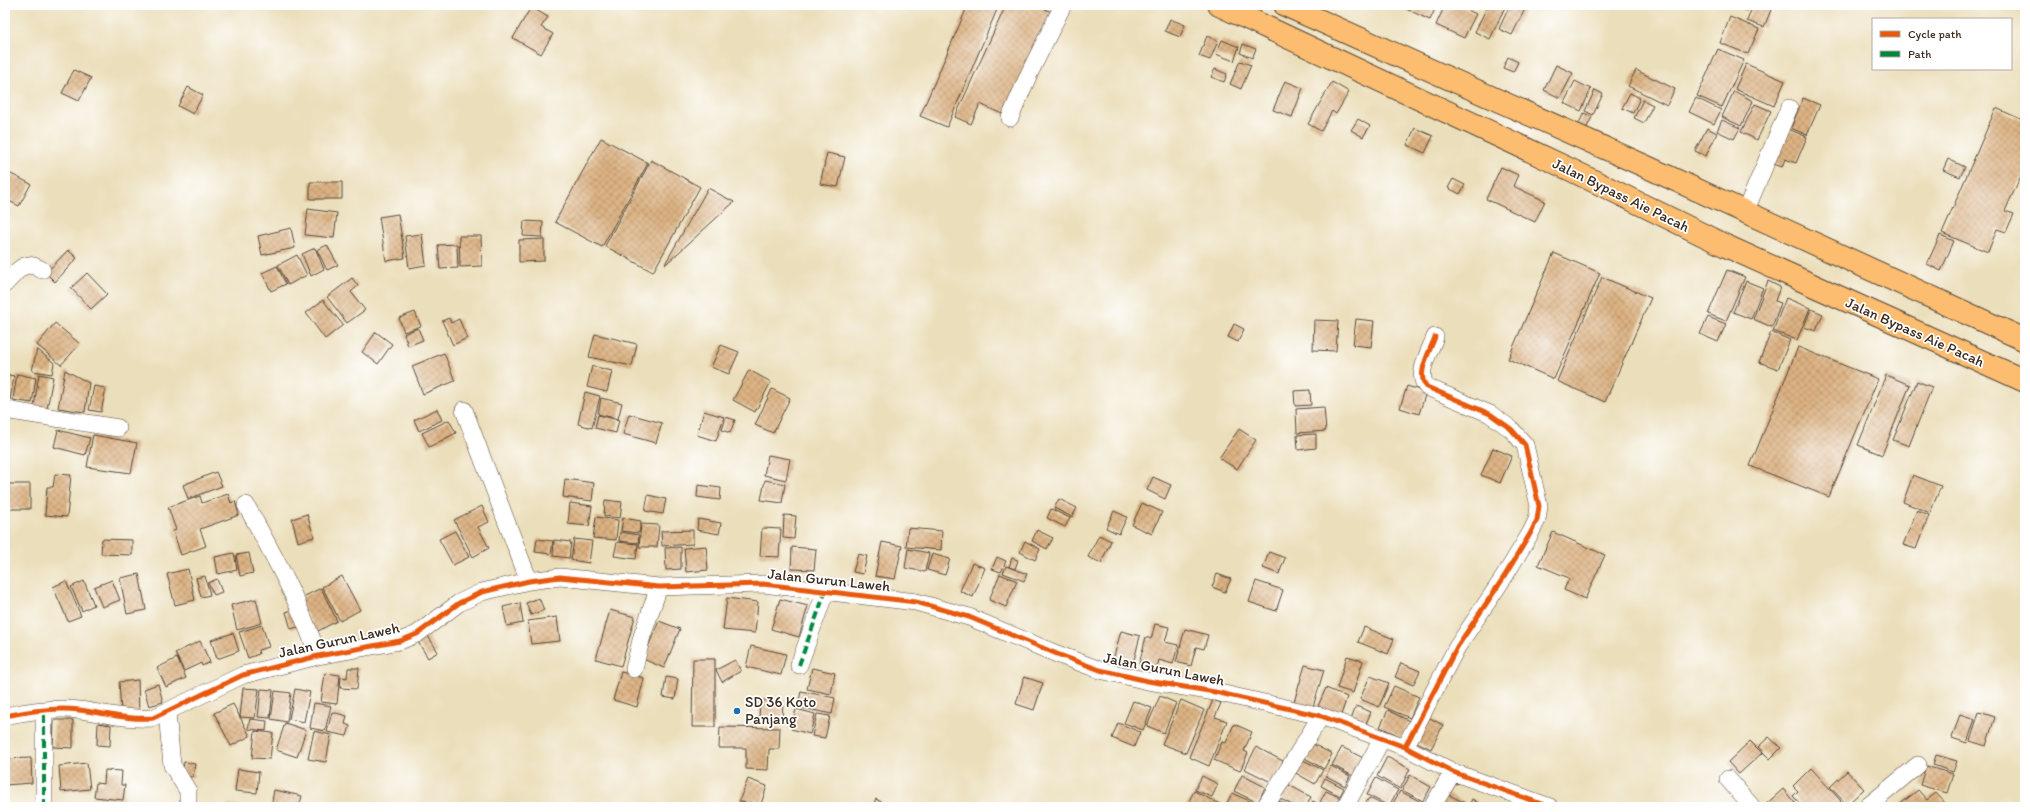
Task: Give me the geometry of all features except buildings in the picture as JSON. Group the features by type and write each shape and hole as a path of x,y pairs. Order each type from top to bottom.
{"highway":[{"name":"Jalan Bypass Aie Pacah","path":"1219,5 1569,170 1726,246 2025,381"},
{"path":"1285,5 2025,340"}],"street":[{"path":"1010,118 1029,74 1063,5"},
{"path":"1745,212 1789,108"},
{"path":"5,284 26,265 33,264 42,270"},
{"path":"1405,747 1457,647 1504,577 1538,520 1539,506 1525,445 1511,429 1490,414 1427,387 1424,384 1422,373 1435,337"},
{"path":"5,410 118,428"},
{"path":"464,410 529,581"},
{"path":"246,505 309,629 318,656"},
{"name":"Jalan Gurun Laweh","path":"5,716 44,710 79,710 139,719 153,718 243,675 318,656 400,641 417,634 458,603 482,592 529,581 560,577 659,587 763,584 826,590 916,602 969,617 1057,654 1100,670 1148,681 1215,692 1321,716 1405,747 1453,772 1550,807"},
{"path":"634,669 642,636 659,587"},
{"path":"799,665 826,590"},
{"path":"44,710 44,807"},
{"path":"166,713 172,764 188,791 188,807"},
{"path":"1265,807 1321,716"},
{"path":"1345,807 1382,739"},
{"path":"1867,807 1918,765"},
{"path":"1432,807 1453,772"},
{"path":"1728,779 1752,807"}],"marked path":[{"path":"799,665 826,590"},
{"path":"44,710 44,807"}],"cycle path":[{"path":"1405,747 1457,647 1504,577 1530,534 1537,520 1539,506 1525,445 1511,429 1490,414 1427,387 1422,376 1425,363 1435,337"},
{"path":"5,716 33,711 61,709 79,710 125,717 153,718 243,675 318,656 400,641 417,634 459,603 482,592 529,581 560,577 659,587 763,584 916,602 969,617 1057,654 1100,670 1148,681 1215,692 1321,716 1405,747 1453,772 1550,807"}],"place":[{"name":"SD 36 Koto Panjang","path":"737,711"}]}
